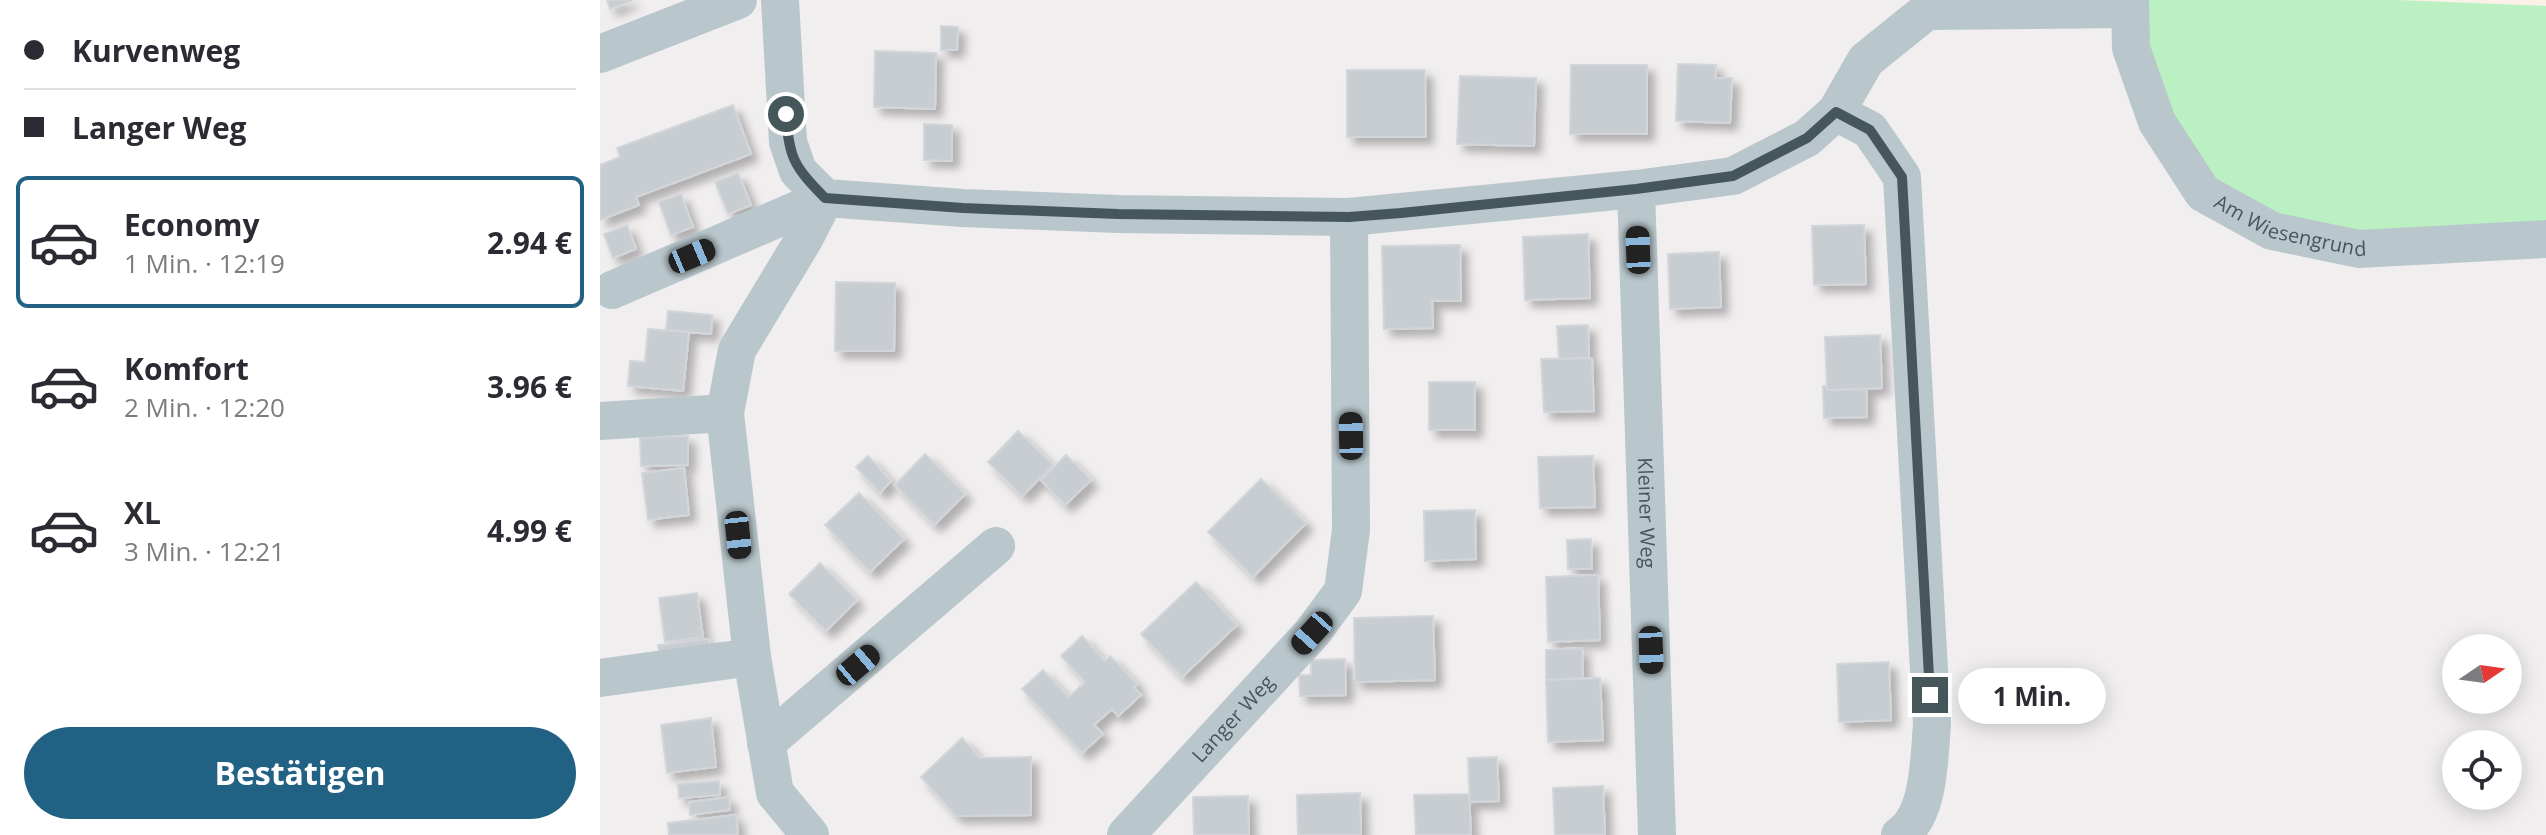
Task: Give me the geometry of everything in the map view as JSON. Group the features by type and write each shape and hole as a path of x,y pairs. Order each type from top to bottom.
{"street":[{"path":"600,54 738,0"},
{"path":"780,0 788,142 798,171 825,198"},
{"path":"612,290 825,198 963,208 1118,214 1349,217 1636,189 1733,176 1807,138 1836,112 1866,60 1927,11 2130,4"},
{"name":"Am Wiesengrund","path":"2130,4 2131,48 2157,122 2203,193 2272,231 2359,249 2546,239"},
{"path":"1836,112 1870,130 1902,177 1932,725 1926,791 1908,830 1900,835"},
{"name":"Kleiner Weg","path":"1636,189 1657,835"},
{"path":"808,835 775,793 752,657 725,413 737,350 825,198"},
{"name":"Langer Weg","path":"1126,835 1312,633 1343,591 1351,530 1349,217"},
{"path":"600,421 725,413"},
{"path":"766,743 996,546"},
{"path":"600,678 752,657"}],"shaded area":[{"path":"2397,0 2546,0 2546,6 2399,2"}],"green space":[{"path":"2130,0 2397,0 2546,6 2546,239 2359,248 2203,193"}],"building":[{"path":"607,0 633,0 610,9"},
{"path":"941,26 958,27 957,50 941,50"},
{"path":"875,51 936,53 935,109 874,107"},
{"path":"1678,64 1716,65 1715,78 1732,78 1730,123 1676,121"},
{"path":"1571,65 1647,65 1647,134 1570,134"},
{"path":"1347,70 1425,70 1426,137 1347,137"},
{"path":"1460,76 1536,78 1534,146 1457,144"},
{"path":"733,105 751,154 636,197 639,205 600,220 600,165 620,157 617,148"},
{"path":"924,124 952,125 952,161 924,160"},
{"path":"738,173 751,205 728,214 715,182"},
{"path":"681,194 693,227 671,235 659,202"},
{"path":"627,225 636,249 613,258 604,234"},
{"path":"1864,225 1866,284 1814,285 1812,226"},
{"path":"1588,234 1590,298 1525,300 1523,237"},
{"path":"1460,245 1461,301 1432,301 1433,328 1384,329 1382,246"},
{"path":"1719,252 1721,307 1670,309 1668,254"},
{"path":"836,282 895,283 894,351 835,351"},
{"path":"668,311 712,315 711,334 666,330"},
{"path":"1588,325 1589,358 1559,359 1557,326"},
{"path":"648,329 689,332 683,391 628,386 630,361 645,362"},
{"path":"1880,335 1882,388 1827,390 1825,337"},
{"path":"1592,358 1594,411 1544,412 1541,359"},
{"path":"1429,382 1475,382 1475,430 1429,430"},
{"path":"1823,386 1827,386 1827,390 1867,389 1867,417 1824,418"},
{"path":"1018,431 1053,465 1022,496 988,462"},
{"path":"688,436 688,465 641,466 640,437"},
{"path":"925,454 965,494 934,525 895,485"},
{"path":"1066,455 1091,480 1065,505 1041,480"},
{"path":"868,456 891,481 880,493 856,467"},
{"path":"1593,456 1595,507 1540,508 1538,457"},
{"path":"684,468 689,515 648,520 642,473"},
{"path":"1261,479 1306,523 1253,577 1208,532"},
{"path":"859,493 904,539 870,572 825,525"},
{"path":"1475,510 1476,559 1425,561 1424,511"},
{"path":"1591,539 1592,569 1568,569 1567,540"},
{"path":"820,563 857,600 826,631 789,594"},
{"path":"1598,575 1600,640 1548,642 1546,577"},
{"path":"1196,582 1237,625 1182,677 1141,634"},
{"path":"697,593 703,637 665,642 659,598"},
{"path":"1433,616 1435,680 1355,682 1354,618"},
{"path":"1082,636 1105,661 1110,656 1137,684 1134,687 1141,695 1118,716 1112,709 1094,725 1103,734 1082,753 1022,689 1043,670 1069,697 1085,682 1061,656"},
{"path":"709,639 711,652 660,659 658,645"},
{"path":"1582,648 1583,678 1546,680 1546,650"},
{"path":"1345,659 1346,695 1300,696 1299,675 1311,675 1311,660"},
{"path":"1889,662 1891,720 1839,722 1837,664"},
{"path":"1600,678 1603,740 1548,742 1546,680"},
{"path":"711,718 716,767 667,773 661,725"},
{"path":"962,738 980,758 1031,757 1031,815 956,816 921,777"},
{"path":"1497,757 1499,801 1470,802 1468,758"},
{"path":"719,781 720,795 679,798 678,784"},
{"path":"1603,786 1605,835 1555,835 1553,788"},
{"path":"1360,793 1361,835 1298,835 1297,795"},
{"path":"1469,794 1471,835 1416,835 1414,795"},
{"path":"1248,796 1249,835 1194,835 1193,797"},
{"path":"729,797 730,810 690,815 689,802"},
{"path":"736,815 738,835 669,835 668,823"}],"route":[{"path":"786,114 788,142 798,171 825,198 963,208 1118,214 1349,217 1636,189 1733,176 1807,138 1836,112 1870,130 1902,177 1930,695"}]}
